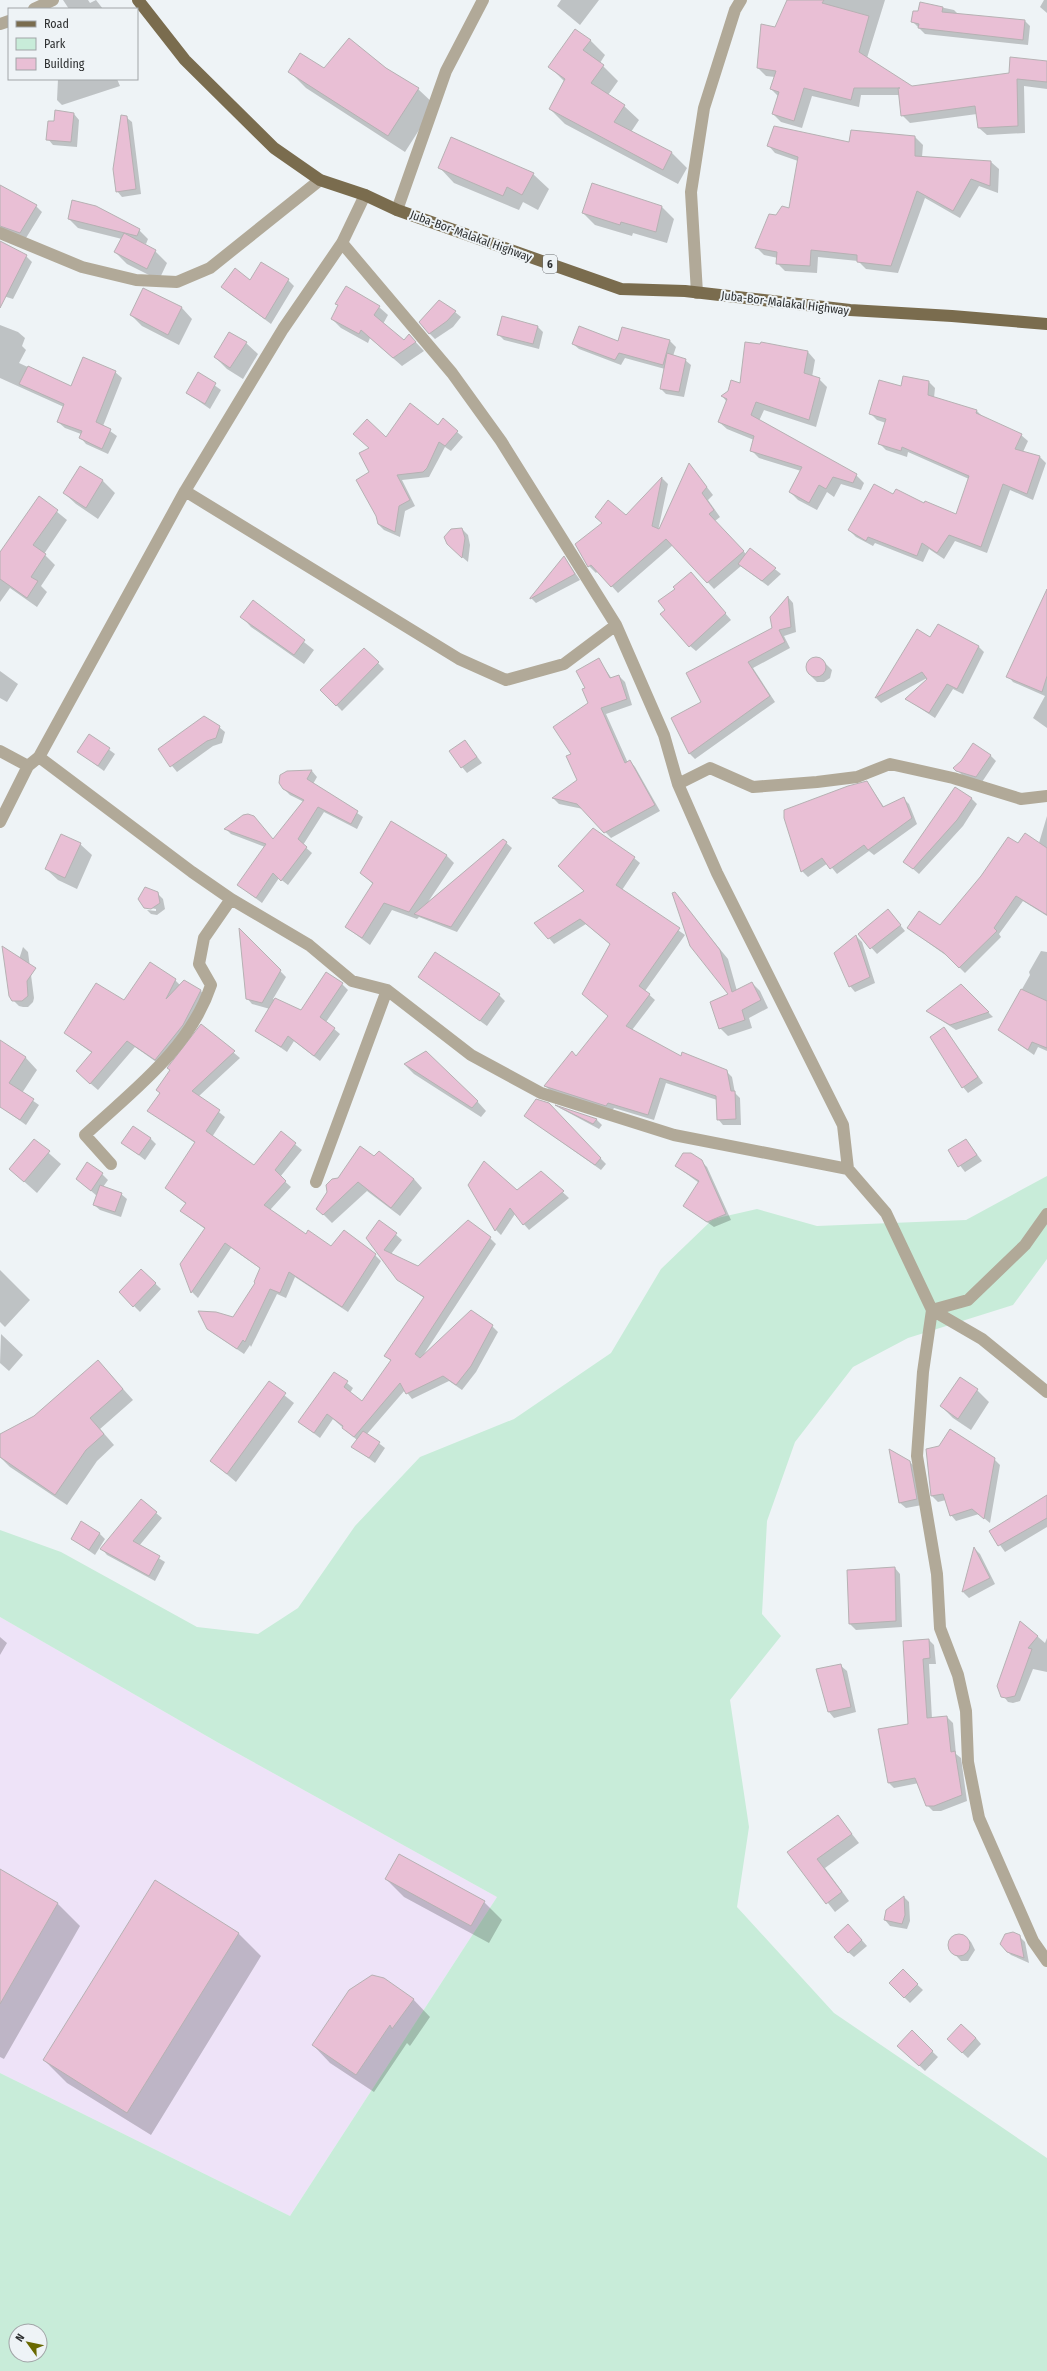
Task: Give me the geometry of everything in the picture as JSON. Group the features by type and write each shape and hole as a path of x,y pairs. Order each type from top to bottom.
{"main road":[{"name":"Juba-Bor-Malakal Highway","path":"138,0 185,60 274,148 320,180 365,195 397,210 621,289 698,293 850,310 952,316 1047,324"}],"street":[{"path":"36,8 53,0"},
{"path":"397,210 446,71 483,0"},
{"path":"698,293 691,192 704,108 735,10 741,0"},
{"path":"0,233 82,267 136,280 177,282 210,268 320,180"},
{"path":"0,822 28,766 39,757 185,491 283,329 342,243 365,195"},
{"path":"342,243 452,373 470,398 541,502 616,625 664,735 678,784 717,873 843,1125 848,1169 886,1213 932,1310 923,1372 917,1456 937,1574 940,1628 958,1675 966,1711 968,1762 979,1818 1033,1941 1047,1961"},
{"path":"185,491 459,659 506,680 564,664 616,625"},
{"path":"0,751 28,766"},
{"path":"39,757 83,792 231,899 309,945 352,981 387,990 471,1055 541,1093 674,1134 848,1169"},
{"path":"678,784 710,768 753,787 857,777 890,764 953,778 1021,799 1047,796"},
{"path":"111,1164 85,1135 176,1050 204,1005 211,985 199,964 204,938 231,899"},
{"path":"316,1182 387,990"},
{"path":"932,1310 968,1300 1026,1245 1047,1214"},
{"path":"932,1310 982,1339 1047,1392"}],"shaded area":[{"path":"0,1617 217,1742 497,1897 290,2216 0,2073"}],"green space":[{"path":"1047,1176 1047,1259 1013,1305 908,1338 853,1367 795,1442 767,1521 762,1614 781,1636 730,1700 749,1827 737,1907 834,2013 1047,2158 1047,2371 0,2371 0,2073 290,2216 497,1897 217,1742 0,1617 0,1530 61,1552 197,1627 258,1634 298,1608 355,1526 420,1457 514,1419 611,1353 661,1269 713,1219 757,1209 817,1226 966,1220"}],"building":[{"path":"787,0 824,0 822,3 869,16 859,52 912,86 1009,73 1010,57 1047,61 1047,82 1017,79 1018,126 978,128 975,106 901,116 898,88 854,88 851,100 804,88 794,121 772,114 779,92 770,89 776,71 757,68 761,24 775,27"},
{"path":"920,2 943,7 942,12 1025,20 1023,40 918,28 919,24 911,22 913,11 918,11"},
{"path":"575,29 591,40 583,50 604,65 591,83 625,105 614,122 672,152 663,170 549,109 565,79 548,67"},
{"path":"349,38 386,68 419,88 388,136 288,72 300,53 324,68"},
{"path":"55,110 74,113 71,142 46,140 48,121 54,121"},
{"path":"121,115 127,116 136,189 116,192 113,169"},
{"path":"774,126 849,142 851,130 915,136 915,156 991,161 990,186 971,179 953,211 917,191 891,266 857,262 857,255 811,250 810,266 776,264 777,252 755,248 769,214 776,215 782,206 789,208 798,157 767,146"},
{"path":"451,137 534,173 522,195 507,187 503,196 438,168"},
{"path":"592,183 662,206 656,232 621,222 620,225 582,213"},
{"path":"0,185 37,205 20,233 0,226"},
{"path":"72,200 96,206 140,229 137,236 68,219"},
{"path":"124,233 156,250 147,269 114,252"},
{"path":"0,241 27,255 0,308"},
{"path":"261,262 289,279 265,319 221,287 235,268 250,280"},
{"path":"346,286 380,306 374,315 404,340 409,334 416,342 393,358 361,330 359,334 331,319 338,305 335,304"},
{"path":"143,288 182,307 168,335 130,315"},
{"path":"439,300 456,311 447,321 429,334 419,322"},
{"path":"502,316 538,326 533,344 497,335"},
{"path":"579,326 618,341 622,327 670,340 663,365 619,353 615,360 572,344"},
{"path":"229,332 247,342 230,368 214,357"},
{"path":"745,342 760,344 761,342 808,351 804,373 820,378 809,420 756,402 751,415 857,474 853,483 833,477 826,489 819,485 809,503 789,492 802,467 750,451 754,436 718,422 727,399 721,396 728,391 731,380 740,383"},
{"path":"667,353 686,359 679,392 660,389"},
{"path":"83,357 116,371 96,422 111,429 102,449 79,438 82,431 57,422 64,404 19,384 28,366 71,386"},
{"path":"198,372 216,383 205,404 186,393"},
{"path":"903,376 929,381 928,395 977,410 976,413 1022,434 1015,449 1040,456 1027,494 1003,484 981,547 949,535 937,553 922,543 917,556 868,537 866,541 848,530 874,484 893,494 896,489 924,503 925,501 956,514 969,476 902,447 901,451 878,444 886,419 869,414 879,380 901,386"},
{"path":"410,403 438,425 443,418 458,431 445,446 439,442 427,468 423,472 397,475 410,500 399,506 395,532 378,524 376,516 356,480 369,472 359,453 369,448 353,434 367,419 386,437"},
{"path":"689,463 707,487 702,493 714,510 709,514 744,551 707,583 666,539 611,587 591,565 588,567 575,544 602,523 595,517 608,500 626,515 662,477 652,526 659,529"},
{"path":"80,466 103,480 86,508 63,493"},
{"path":"39,496 58,510 33,545 46,554 31,577 38,581 27,598 0,579 0,552"},
{"path":"462,528 465,538 462,558 447,544 444,537 451,529"},
{"path":"750,548 776,568 762,581 738,564"},
{"path":"564,556 575,574 530,599 530,598"},
{"path":"691,572 726,613 689,647 660,614 665,610 658,601 675,589 673,587"},
{"path":"1047,589 1047,676 1042,692 1006,677"},
{"path":"788,596 791,627 779,630 785,642 748,662 770,696 689,754 671,718 701,702 686,673 772,628 770,617"},
{"path":"253,600 305,640 294,655 240,617"},
{"path":"938,624 979,646 957,689 947,684 929,713 905,699 927,679 922,672 875,698 917,629 930,637"},
{"path":"364,648 379,662 336,706 320,690"},
{"path":"816,657 823,660 826,667 823,674 816,677 809,674 806,667 809,660"},
{"path":"599,658 610,678 619,675 627,699 601,708 625,763 630,760 655,805 604,833 577,804 552,798 577,780 566,756 571,754 553,727 588,703 582,689 585,688 576,671"},
{"path":"204,716 220,726 216,738 207,741 170,767 158,749"},
{"path":"89,734 110,748 98,766 77,752"},
{"path":"465,740 477,757 461,768 449,751"},
{"path":"973,743 991,755 976,777 956,771 953,768 961,761"},
{"path":"312,770 307,779 358,811 351,824 318,807 298,839 307,847 281,881 273,873 256,898 237,885 266,844 224,829 243,815 248,814 254,816 273,839 304,800 283,789 279,783 280,775 287,771"},
{"path":"867,781 883,807 904,797 912,818 868,850 864,845 830,869 822,858 801,872 784,818 784,810 848,786"},
{"path":"955,787 972,798 957,820 913,869 903,862"},
{"path":"391,821 447,855 409,912 384,903 362,938 345,927 373,883 360,873"},
{"path":"593,828 635,857 616,885 680,928 639,986 650,994 626,1026 681,1056 682,1052 727,1070 731,1091 735,1091 736,1119 717,1120 716,1096 660,1078 648,1115 608,1103 606,1106 544,1086 572,1051 576,1056 608,1016 582,994 610,944 580,919 548,939 534,923 584,891 558,866"},
{"path":"1025,833 1047,848 1047,915 1016,896 994,928 997,931 959,968 944,953 907,928 919,911 940,925 981,876 1008,837 1018,843"},
{"path":"61,834 81,843 65,878 45,869"},
{"path":"503,839 507,842 451,927 414,914"},
{"path":"145,887 158,892 160,903 151,909 144,908 138,899"},
{"path":"675,892 720,950 732,992 752,982 761,1000 742,1010 745,1020 719,1029 710,1002 728,994 690,946 672,893"},
{"path":"888,909 901,925 870,949 858,934"},
{"path":"239,928 281,970 262,1003 246,999"},
{"path":"856,935 870,977 849,987 834,953"},
{"path":"2,946 36,968 27,981 28,996 22,1001 12,1001 9,996"},
{"path":"435,952 500,994 480,1021 418,977"},
{"path":"150,962 176,979 166,999 184,980 201,990 183,1025 155,1060 127,1041 90,1084 76,1071 92,1052 64,1033 96,983 124,1000"},
{"path":"326,972 343,983 320,1017 335,1028 314,1056 288,1036 281,1047 255,1031 275,998 301,1010"},
{"path":"961,984 989,1012 950,1025 926,1011"},
{"path":"1021,989 1047,1001 1047,1048 1032,1042 1028,1050 998,1030"},
{"path":"201,1024 235,1051 192,1091 220,1110 206,1131 254,1165 281,1131 296,1143 275,1170 286,1181 264,1205 306,1234 308,1230 331,1246 344,1230 376,1254 342,1307 289,1272 280,1293 270,1289 245,1342 243,1340 237,1349 207,1329 198,1311 216,1312 233,1317 255,1283 254,1282 260,1268 225,1243 191,1293 180,1264 205,1228 180,1211 186,1203 165,1188 195,1142 147,1111 160,1093 156,1090 170,1070 167,1068"},
{"path":"944,1027 978,1077 962,1088 930,1037"},
{"path":"0,1040 26,1057 9,1083 34,1099 20,1120 0,1107"},
{"path":"426,1051 478,1101 472,1108 404,1064"},
{"path":"536,1099 549,1103 601,1158 595,1165 524,1116"},
{"path":"555,1105 597,1119 593,1124"},
{"path":"133,1126 151,1138 139,1155 121,1143"},
{"path":"34,1139 50,1151 24,1182 9,1169"},
{"path":"966,1139 977,1155 958,1167 948,1150"},
{"path":"360,1146 374,1156 379,1151 414,1179 391,1208 358,1182 323,1215 316,1209 327,1192 326,1185 332,1179 338,1178"},
{"path":"683,1153 691,1153 702,1160 726,1214 707,1222 683,1206 699,1181 675,1166"},
{"path":"484,1161 517,1190 541,1171 564,1191 523,1225 510,1208 495,1231 468,1185"},
{"path":"87,1162 103,1173 91,1191 76,1179"},
{"path":"100,1185 122,1193 115,1212 93,1205"},
{"path":"379,1220 397,1233 384,1250 418,1266 468,1220 491,1237 415,1354 420,1358 471,1310 493,1325 471,1366 456,1385 443,1376 406,1394 400,1383 354,1437 342,1428 343,1426 327,1414 314,1433 298,1422 334,1372 348,1381 344,1387 362,1401 391,1360 384,1356 424,1297 397,1280 366,1238"},
{"path":"141,1269 156,1283 133,1307 119,1292"},
{"path":"98,1360 123,1389 90,1418 104,1434 86,1450 55,1495 0,1457 0,1434 34,1416"},
{"path":"960,1377 978,1389 958,1419 940,1406"},
{"path":"269,1381 286,1393 227,1474 210,1461"},
{"path":"950,1429 995,1458 984,1519 972,1509 950,1516 943,1494 931,1496 926,1449 939,1446"},
{"path":"363,1431 380,1442 369,1458 351,1447"},
{"path":"889,1449 910,1461 917,1499 899,1503"},
{"path":"1047,1495 1047,1518 998,1546 989,1531"},
{"path":"141,1499 157,1512 133,1541 160,1556 149,1576 100,1549"},
{"path":"81,1521 100,1533 89,1550 71,1539"},
{"path":"974,1547 990,1578 962,1592"},
{"path":"895,1567 896,1621 849,1624 847,1570"},
{"path":"1020,1621 1038,1636 1028,1648 1032,1649 1015,1696 1006,1698 1001,1697 997,1686"},
{"path":"929,1639 930,1658 923,1659 927,1718 947,1716 951,1752 955,1751 962,1795 934,1806 926,1806 915,1778 888,1783 878,1729 908,1724 903,1641"},
{"path":"841,1664 851,1707 828,1712 816,1669"},
{"path":"838,1815 852,1834 817,1859 842,1892 826,1904 787,1852"},
{"path":"399,1854 485,1901 471,1926 385,1879"},
{"path":"0,1869 58,1903 0,2004"},
{"path":"155,1880 239,1933 127,2113 43,2060"},
{"path":"904,1896 905,1915 902,1924 884,1920 886,1910"},
{"path":"848,1924 862,1940 848,1953 834,1937"},
{"path":"1013,1932 1020,1935 1024,1958 1007,1952 1000,1944 1005,1934"},
{"path":"959,1934 967,1937 970,1945 967,1953 959,1956 951,1953 948,1945 951,1937"},
{"path":"903,1969 918,1984 904,1998 889,1983"},
{"path":"372,1975 384,1978 414,1999 392,2029 390,2025 356,2075 312,2045 349,1990"},
{"path":"961,2024 976,2038 962,2053 947,2039"},
{"path":"912,2030 933,2051 919,2066 897,2046"}]}
